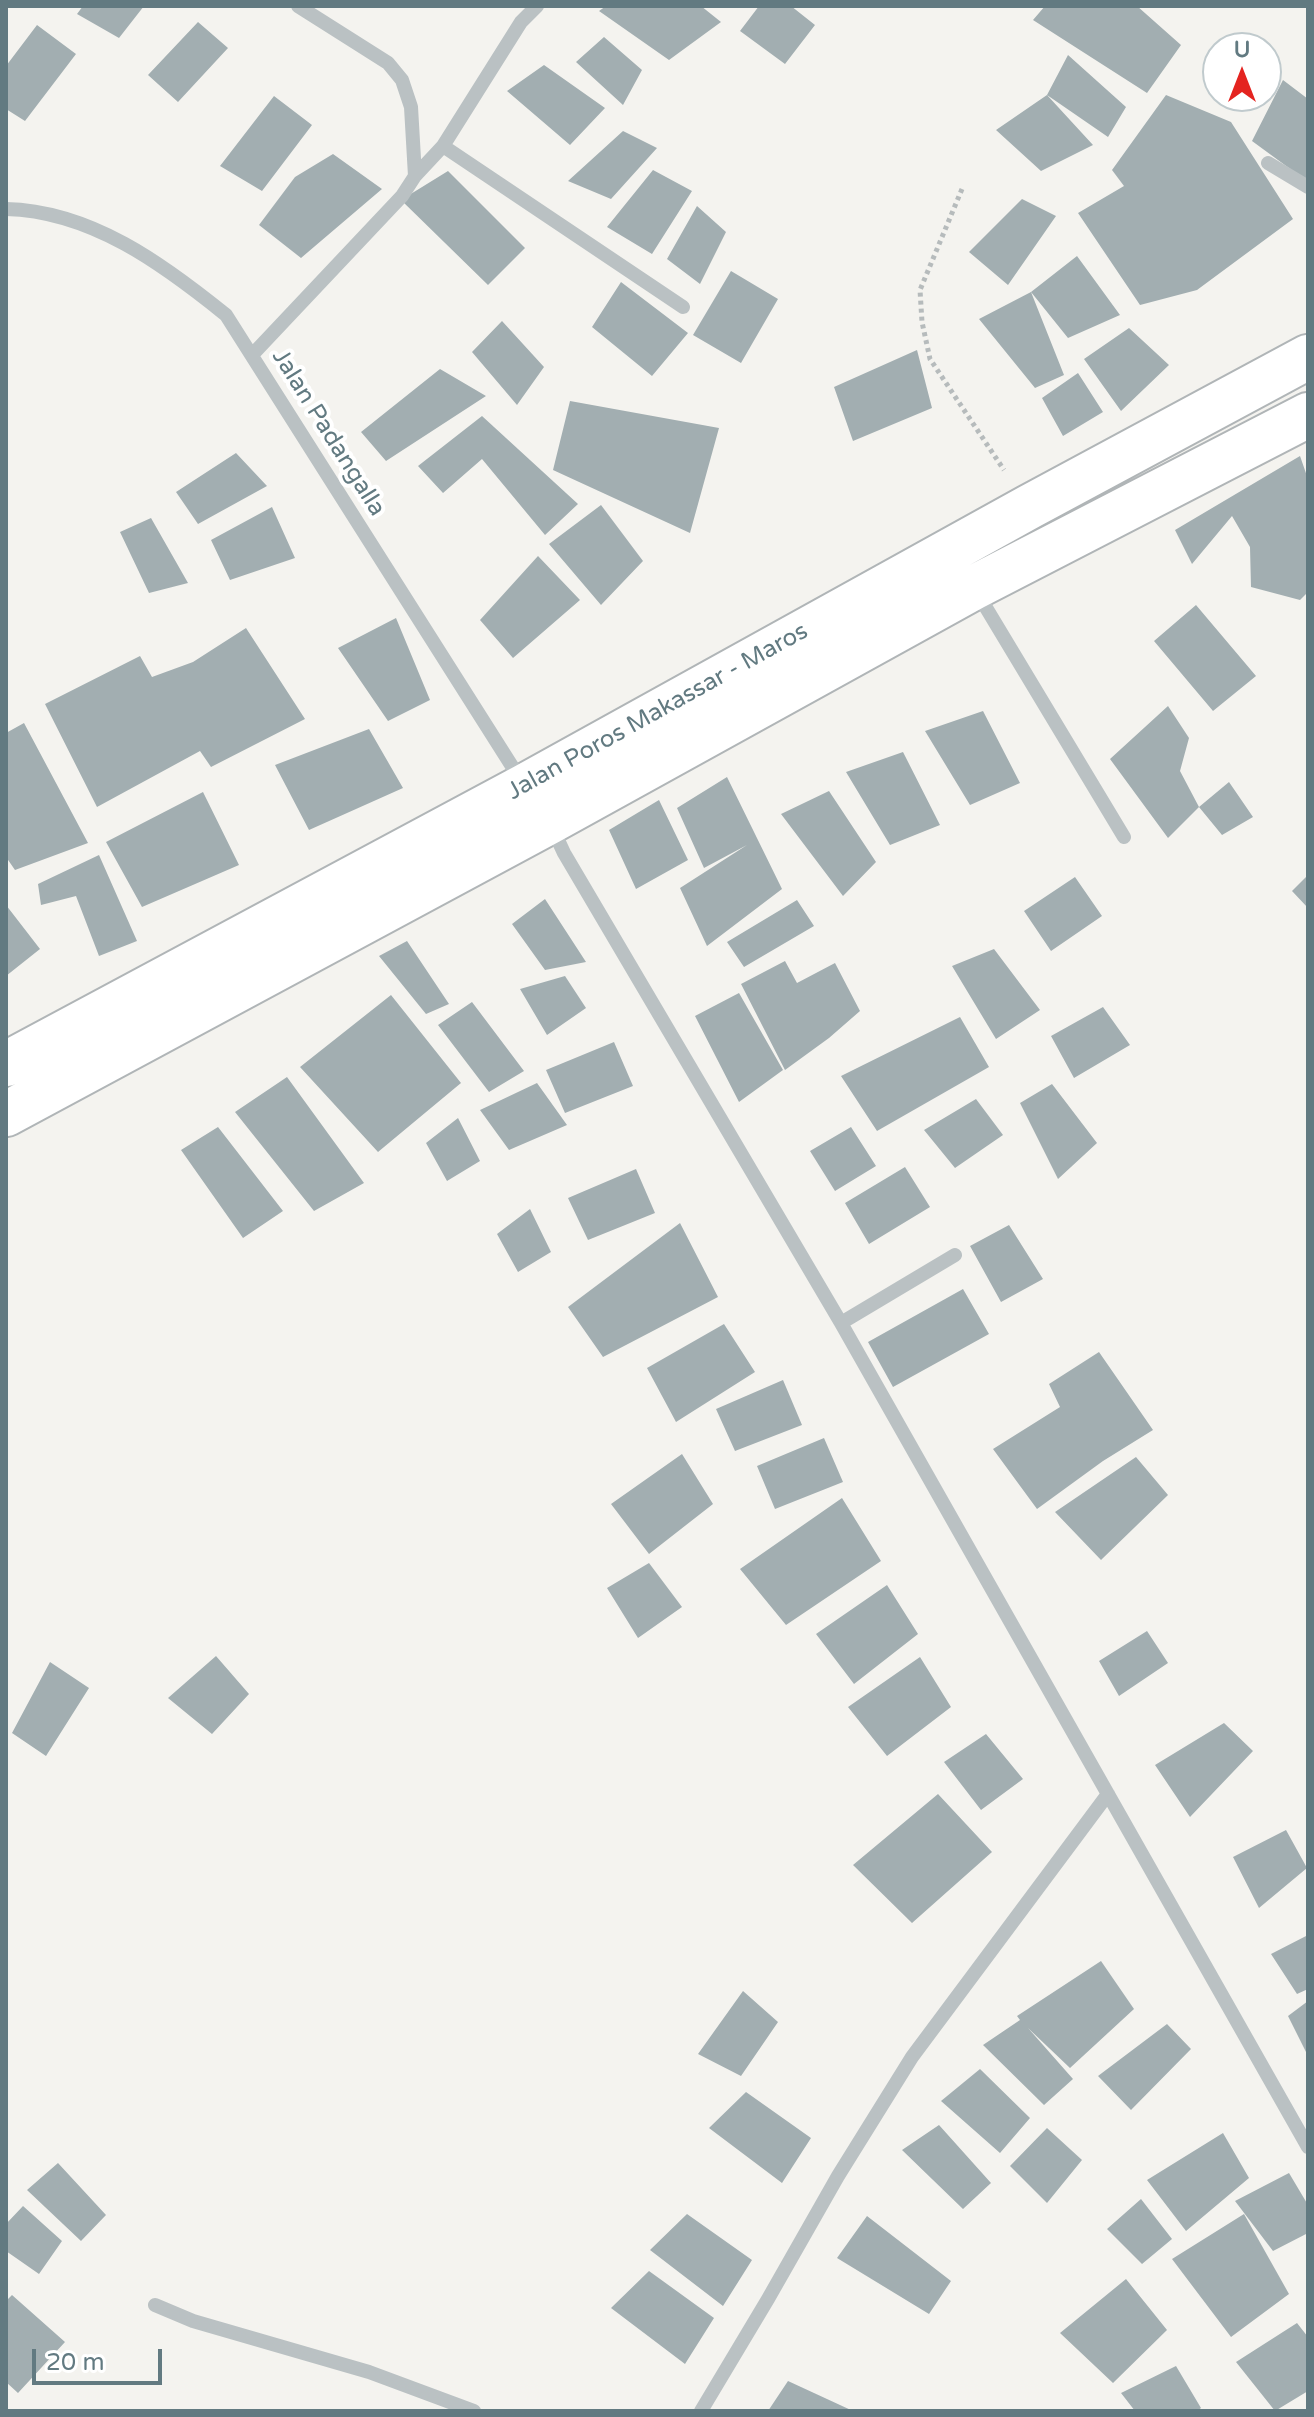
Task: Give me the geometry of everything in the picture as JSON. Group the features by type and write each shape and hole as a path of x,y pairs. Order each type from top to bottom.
{"highway":[{"name":"Jalan Poros Makassar - Maros","path":"6,1064 525,786 1029,507 1308,357"},
{"name":"Jalan Poros Makassar - Maros","path":"6,1114 549,822 973,588 1308,415"}],"street":[{"path":"298,6 388,63 402,80 411,107 415,176"},
{"path":"253,354 402,196 415,176 443,146 521,22 537,6"},
{"path":"443,146 683,307"},
{"path":"1268,163 1308,187"},
{"name":"Jalan Padangalla","path":"6,209 54,216 115,238 173,272 226,315 525,786"},
{"path":"973,588 1124,837"},
{"path":"549,822 564,853 841,1323 1308,2147"},
{"path":"841,1323 955,1255"},
{"path":"701,2411 838,2176 912,2057 1108,1794"},
{"path":"155,2305 193,2321 369,2372 474,2411"}],"path":[{"path":"962,189 920,290 922,322 930,359 1029,507"}],"building":[{"path":"83,6 144,6 119,38 77,14"},
{"path":"606,6 701,6 721,22 669,60 599,11"},
{"path":"759,6 791,6 815,25 785,64 740,31"},
{"path":"1045,6 1137,6 1181,45 1147,93 1033,20"},
{"path":"198,22 228,48 178,102 148,75"},
{"path":"37,25 76,54 25,121 6,109 6,66"},
{"path":"604,37 642,70 623,105 576,62"},
{"path":"1068,55 1126,107 1108,137 1047,95"},
{"path":"544,65 605,108 570,145 507,91"},
{"path":"1282,82 1308,99 1308,182 1252,141 1267,112 1282,112"},
{"path":"1047,95 1093,145 1041,171 996,130"},
{"path":"1166,95 1231,122 1293,219 1197,290 1140,305 1078,213 1124,186 1112,170"},
{"path":"274,96 312,125 262,191 220,166"},
{"path":"623,131 657,148 611,199 568,181"},
{"path":"333,154 382,189 301,258 259,225 295,177"},
{"path":"653,170 692,191 652,254 607,227"},
{"path":"448,171 525,248 488,285 401,200"},
{"path":"1022,199 1056,216 1008,285 969,252"},
{"path":"697,206 726,232 700,284 667,259"},
{"path":"1077,256 1120,315 1068,338 1031,292"},
{"path":"731,271 778,299 741,363 693,335"},
{"path":"621,282 688,333 652,376 592,327"},
{"path":"1031,292 1064,375 1035,388 979,319"},
{"path":"502,321 544,367 517,405 472,352"},
{"path":"1129,328 1169,365 1121,411 1084,359"},
{"path":"917,350 932,408 853,441 834,387"},
{"path":"440,369 486,396 386,461 361,432"},
{"path":"1078,373 1103,412 1063,436 1042,398"},
{"path":"570,401 719,428 690,533 553,470"},
{"path":"482,416 578,504 545,535 482,459 443,493 418,466"},
{"path":"236,453 267,486 198,524 176,492"},
{"path":"1300,456 1308,479 1308,592 1300,600 1251,587 1250,547 1232,516 1192,564 1175,530"},
{"path":"601,505 643,561 601,605 549,544"},
{"path":"272,507 295,558 230,580 211,540"},
{"path":"151,518 188,583 149,593 120,532"},
{"path":"538,556 580,600 513,658 480,620"},
{"path":"1196,605 1256,676 1213,711 1154,641"},
{"path":"396,618 430,700 388,721 338,648"},
{"path":"246,628 305,719 211,767 200,751 97,807 45,704 140,656 152,677 193,662"},
{"path":"1168,706 1189,738 1180,771 1199,807 1168,838 1110,759"},
{"path":"983,711 1020,783 970,805 925,731"},
{"path":"24,723 88,843 15,870 6,857 6,733"},
{"path":"369,729 403,788 309,830 275,765"},
{"path":"903,752 940,825 890,845 846,772"},
{"path":"727,777 782,889 707,946 680,888 747,845 704,868 677,808"},
{"path":"1229,782 1253,817 1222,835 1199,807"},
{"path":"829,791 876,862 843,896 781,814"},
{"path":"203,792 239,865 142,907 106,842"},
{"path":"659,800 688,860 636,889 609,830"},
{"path":"99,855 137,941 99,956 76,896 41,905 38,884"},
{"path":"1308,875 1308,908 1292,891"},
{"path":"1075,877 1102,916 1051,951 1024,911"},
{"path":"545,899 586,962 545,970 512,924"},
{"path":"797,900 814,926 744,967 727,942"},
{"path":"6,905 40,949 6,976"},
{"path":"407,941 449,1004 426,1014 379,956"},
{"path":"994,949 1040,1010 996,1039 952,966"},
{"path":"785,961 797,983 835,963 860,1011 785,1070 741,984"},
{"path":"565,976 586,1008 547,1035 520,989"},
{"path":"739,993 783,1070 739,1102 695,1016"},
{"path":"391,995 461,1083 378,1152 300,1067"},
{"path":"472,1002 524,1071 489,1092 438,1025"},
{"path":"1103,1007 1130,1045 1074,1078 1051,1036"},
{"path":"960,1017 989,1067 877,1131 841,1076"},
{"path":"614,1042 633,1086 565,1113 546,1070"},
{"path":"287,1077 364,1183 314,1211 235,1112"},
{"path":"537,1083 567,1125 509,1150 480,1110"},
{"path":"1052,1084 1097,1143 1058,1179 1020,1103"},
{"path":"976,1099 1003,1135 955,1168 924,1130"},
{"path":"458,1118 480,1161 447,1181 426,1143"},
{"path":"218,1127 283,1211 243,1238 181,1150"},
{"path":"851,1127 876,1166 835,1191 810,1151"},
{"path":"905,1167 930,1207 869,1244 845,1203"},
{"path":"636,1169 655,1213 588,1240 568,1198"},
{"path":"530,1209 551,1252 518,1272 497,1234"},
{"path":"680,1223 718,1297 603,1357 568,1307"},
{"path":"1009,1225 1043,1279 1001,1302 970,1246"},
{"path":"963,1289 989,1334 893,1387 868,1342"},
{"path":"724,1324 755,1372 676,1422 647,1368"},
{"path":"1099,1352 1153,1430 1103,1461 1037,1509 993,1449 1060,1407 1049,1384"},
{"path":"783,1380 802,1425 735,1451 716,1409"},
{"path":"824,1438 843,1482 775,1509 757,1466"},
{"path":"682,1454 713,1504 649,1554 611,1504"},
{"path":"1136,1457 1168,1495 1101,1560 1055,1512"},
{"path":"842,1498 881,1561 786,1625 740,1569"},
{"path":"649,1563 682,1607 638,1638 607,1588"},
{"path":"887,1585 918,1634 854,1684 816,1634"},
{"path":"1147,1631 1168,1663 1119,1696 1099,1661"},
{"path":"216,1656 249,1694 212,1734 168,1698"},
{"path":"920,1657 951,1707 887,1756 848,1707"},
{"path":"50,1662 89,1688 46,1756 12,1733"},
{"path":"1224,1723 1253,1751 1190,1817 1155,1765"},
{"path":"986,1734 1023,1779 981,1810 944,1762"},
{"path":"938,1794 992,1852 912,1923 853,1865"},
{"path":"1286,1830 1307,1868 1259,1908 1233,1857"},
{"path":"1308,1935 1308,1989 1297,1994 1271,1954"},
{"path":"1101,1961 1134,2009 1070,2068 1028,2028 1073,2079 1044,2105 983,2045 1020,2020 1017,2016"},
{"path":"743,1991 778,2022 741,2076 698,2054"},
{"path":"1308,2001 1308,2056 1288,2016"},
{"path":"1167,2024 1191,2049 1131,2110 1098,2076"},
{"path":"980,2069 1030,2118 1000,2153 941,2101"},
{"path":"746,2092 811,2138 782,2183 709,2128"},
{"path":"939,2125 991,2183 963,2209 902,2150"},
{"path":"1047,2128 1082,2160 1047,2203 1010,2166"},
{"path":"1223,2133 1249,2178 1186,2231 1147,2180"},
{"path":"58,2163 106,2215 81,2241 27,2190"},
{"path":"1289,2173 1308,2205 1308,2233 1273,2251 1235,2201"},
{"path":"1141,2199 1172,2239 1142,2264 1107,2229"},
{"path":"23,2206 62,2241 39,2274 6,2251 6,2224"},
{"path":"687,2214 752,2260 723,2306 650,2250"},
{"path":"1244,2214 1289,2294 1231,2337 1172,2259"},
{"path":"867,2216 951,2281 929,2314 837,2258"},
{"path":"649,2271 714,2318 685,2364 611,2308"},
{"path":"1126,2279 1167,2330 1113,2383 1060,2333"},
{"path":"12,2295 65,2342 18,2393 6,2382 6,2301"},
{"path":"1297,2323 1308,2337 1308,2391 1275,2411 1236,2362"},
{"path":"1176,2366 1201,2408 1197,2411 1135,2411 1121,2393"},
{"path":"788,2381 853,2411 768,2411"}]}
